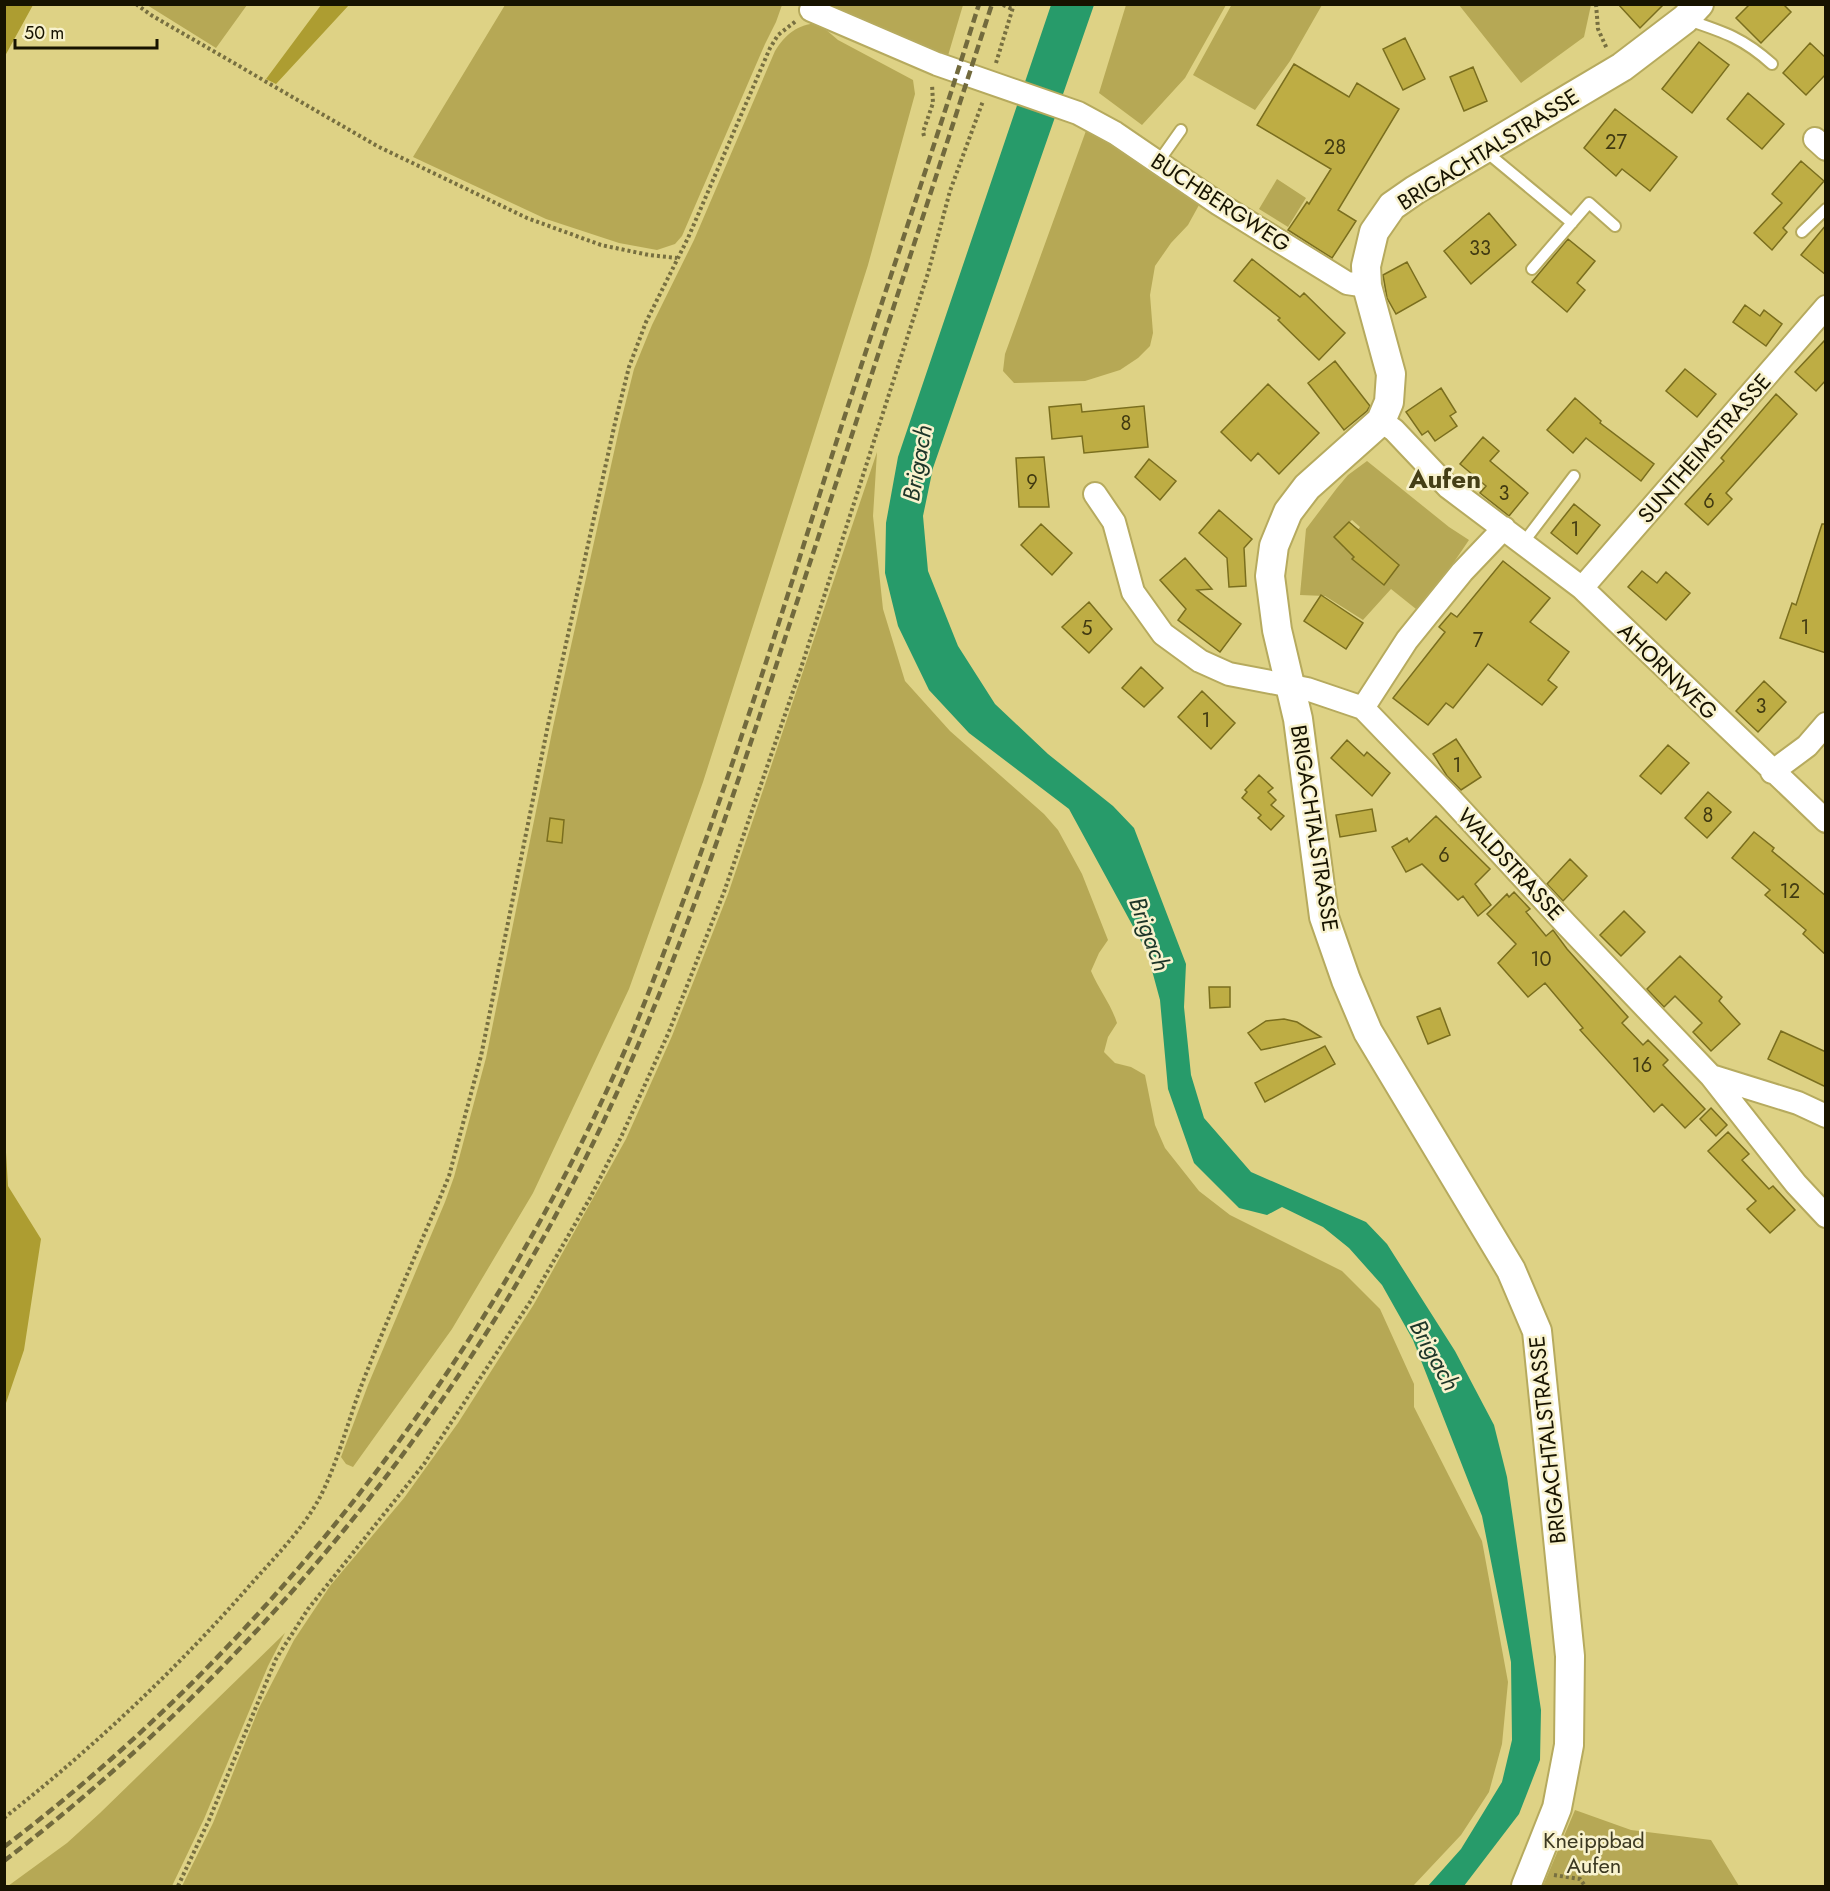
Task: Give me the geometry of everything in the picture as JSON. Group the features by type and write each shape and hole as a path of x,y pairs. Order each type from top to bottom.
{"street":[{"path":"811,10 882,42 999,86"},
{"name":"BRIGACHTALSTRASSE","path":"1529,1879 1557,1808 1569,1745 1570,1656 1537,1331 1511,1270 1368,1032 1346,980 1324,917 1298,719 1277,630 1270,576 1274,546 1288,512 1307,487 1381,421 1389,402 1391,374 1367,286 1365,266 1374,232 1392,206 1415,189 1622,67 1692,12"},
{"name":"BUCHBERGWEG","path":"999,86 1078,113 1115,133 1220,204 1347,283 1367,286"},
{"name":"SUNTHEIMSTRASSE","path":"1582,588 1826,307"},
{"name":"AHORNWEG","path":"1381,421 1394,430 1448,487 1582,588 1772,772 1826,821"},
{"name":"WALDSTRASSE","path":"1095,494 1114,522 1133,592 1163,633 1200,662 1229,674 1307,689 1363,708 1711,1076 1796,1184 1826,1216"},
{"path":"1363,708 1407,640 1462,572 1504,528"},
{"path":"1772,772 1807,746 1826,723"},
{"name":"WALDSTRASSE","path":"1711,1076 1798,1103 1826,1116"}],"lane":[{"path":"1692,12 1752,47 1772,64"},
{"path":"1159,161 1181,129"},
{"path":"1484,149 1572,223"},
{"path":"1532,269 1589,203 1615,226"},
{"path":"1802,232 1826,209"},
{"path":"1523,543 1574,476"}],"path":[{"path":"136,4 161,21 377,146 527,218 601,245 677,258"},
{"path":"1596,4 1598,29 1605,46 1622,67"},
{"path":"178,1887 209,1820 276,1659 308,1609 424,1464 530,1302 590,1197 622,1135 668,1034 724,892 797,680 928,273 950,191 974,123 999,86 1013,7 1003,5"},
{"path":"4,1818 102,1734 208,1631 273,1560 320,1497 363,1383 439,1200 455,1154 481,1056 548,725 617,414 633,356 646,322 693,227 770,48 787,26 811,10"},
{"path":"924,136 923,132 933,103 932,78"},
{"path":"1529,1879 1580,1880 1585,1887"}],"green space":[{"path":"1232,4 1322,5 1290,61 1255,110 1193,75"},
{"path":"147,5 247,5 216,48"},
{"path":"505,5 782,5 682,236 675,244 657,250 619,243 546,219 413,157"},
{"path":"828,5 963,5 947,59 834,10"},
{"path":"1126,5 1226,5 1185,78 1142,125 1099,93"},
{"path":"1459,5 1591,5 1584,37 1521,83"},
{"path":"818,23 838,40 913,80 915,94 868,265 703,782 629,989 533,1193 452,1329 353,1467 346,1464 341,1457 368,1385 445,1202 454,1177 486,1058 553,727 634,369 652,325 694,240 775,51 792,31"},
{"path":"1087,128 1196,197 1199,205 1188,225 1171,243 1155,266 1150,295 1153,333 1150,346 1138,358 1120,370 1085,381 1014,383 1003,371 1005,354"},
{"path":"1277,179 1306,198 1288,227 1259,209"},
{"path":"877,452 873,516 883,609 905,681 950,731 1044,814 1058,830 1082,874 1108,940 1091,971 1117,1023 1108,1037 1104,1052 1115,1063 1131,1067 1145,1075 1155,1125 1165,1148 1199,1191 1230,1215 1342,1271 1380,1309 1414,1384 1414,1407 1482,1541 1508,1682 1502,1744 1489,1792 1461,1835 1413,1886 182,1886 213,1823 259,1708 294,1640 330,1586 404,1498 458,1423 534,1304 626,1139 672,1036 728,894"},
{"path":"1367,461 1449,527 1469,540 1441,581 1416,609 1391,589 1363,620 1325,596 1300,595 1306,529 1348,475","holes":["1352,520 1360,527 1355,534 1369,539 1399,565 1384,585 1353,559 1355,556 1334,537"]},
{"path":"285,1633 268,1666 204,1819 172,1886 8,1886 67,1843 100,1813"},
{"name":"Kneippbad Aufen","path":"1575,1810 1631,1830 1711,1840 1739,1886 1543,1886"}],"shaded area":[{"path":"4,5 33,5 5,56"},
{"path":"321,5 349,5 276,84 266,79"},
{"path":"4,1119 8,1186 41,1239 24,1350 5,1406"}],"water":[{"name":"Brigach","path":"1051,5 1094,5 933,468 923,516 928,571 958,646 995,704 1048,754 1113,806 1134,828 1186,964 1184,1007 1191,1075 1204,1118 1251,1172 1366,1222 1387,1244 1455,1351 1494,1425 1507,1477 1541,1710 1540,1760 1519,1814 1464,1886 1428,1886 1461,1849 1502,1782 1512,1740 1511,1662 1482,1516 1413,1340 1382,1285 1349,1248 1323,1227 1282,1207 1267,1215 1239,1208 1194,1163 1168,1089 1160,1000 1147,952 1069,809 969,733 929,690 898,626 885,573 886,523 898,457"}],"building":[{"path":"1618,4 1664,4 1640,28"},
{"path":"1750,4 1783,4 1791,12 1761,43 1736,18"},
{"path":"1405,38 1425,79 1403,90 1383,49"},
{"path":"1699,42 1729,65 1692,113 1662,89"},
{"path":"1810,43 1826,58 1826,74 1806,95 1783,73"},
{"path":"1294,64 1349,97 1357,83 1399,109 1338,210 1356,221 1332,258 1288,230 1307,202 1309,204 1331,169 1257,125"},
{"path":"1473,67 1487,101 1464,111 1450,77"},
{"path":"1748,93 1784,124 1762,149 1727,119"},
{"path":"1615,109 1677,157 1650,191 1622,169 1616,176 1584,148"},
{"path":"1801,161 1824,181 1783,228 1787,232 1772,250 1754,233 1782,203 1772,194"},
{"path":"1489,213 1516,245 1471,284 1444,251"},
{"path":"1826,225 1826,275 1801,255"},
{"path":"1568,239 1595,261 1577,283 1585,290 1567,312 1532,282"},
{"path":"1252,259 1300,297 1304,293 1345,333 1319,360 1278,320 1280,318 1234,281"},
{"path":"1407,262 1426,297 1396,314 1387,298 1383,275"},
{"path":"1745,305 1760,316 1764,310 1782,324 1766,346 1733,322"},
{"path":"1826,339 1826,380 1816,391 1795,372"},
{"path":"1335,361 1370,406 1344,430 1308,383"},
{"path":"1685,369 1716,394 1697,417 1666,391"},
{"path":"1268,384 1319,433 1279,474 1258,453 1251,461 1221,432"},
{"path":"1441,388 1456,412 1450,416 1457,426 1435,441 1428,431 1422,435 1406,412"},
{"path":"1776,394 1797,414 1726,493 1732,499 1708,525 1685,504 1724,461 1721,458"},
{"path":"1575,398 1601,421 1600,423 1654,464 1641,481 1586,438 1573,453 1547,430"},
{"path":"1081,404 1082,412 1144,406 1148,447 1084,453 1082,436 1052,439 1049,407"},
{"path":"1483,437 1499,451 1490,461 1528,493 1509,516 1480,493 1486,486 1460,464"},
{"path":"1044,457 1049,507 1019,507 1016,458"},
{"path":"1149,459 1176,481 1160,500 1135,477"},
{"path":"1574,504 1600,525 1577,554 1551,533"},
{"path":"1219,510 1252,539 1244,548 1246,586 1229,587 1227,558 1199,533"},
{"path":"1349,522 1399,565 1384,585 1352,559 1354,557 1334,537"},
{"path":"1041,524 1072,553 1052,575 1021,545"},
{"path":"1822,524 1826,524 1826,653 1780,638 1792,603 1796,605"},
{"path":"1185,558 1212,589 1197,590 1241,624 1220,652 1178,620 1186,609 1160,580"},
{"path":"1503,561 1550,598 1530,622 1569,652 1548,680 1557,687 1542,705 1488,664 1453,708 1446,703 1428,725 1393,698 1445,632 1439,627 1451,613 1457,617"},
{"path":"1642,571 1657,583 1666,572 1690,593 1666,620 1628,587"},
{"path":"1321,595 1363,623 1346,649 1304,621"},
{"path":"1089,602 1112,629 1089,653 1062,627"},
{"path":"1141,667 1163,688 1144,707 1122,688"},
{"path":"1764,681 1786,702 1758,732 1736,711"},
{"path":"1202,691 1235,723 1211,749 1178,717"},
{"path":"1456,739 1481,777 1461,790 1447,776 1433,754"},
{"path":"1347,740 1364,756 1367,752 1390,773 1372,796 1331,758"},
{"path":"1668,745 1689,763 1661,794 1640,776"},
{"path":"1259,775 1273,788 1268,792 1276,800 1271,805 1284,816 1271,830 1258,818 1261,815 1242,798 1247,792 1245,790"},
{"path":"1708,792 1731,812 1707,838 1685,818"},
{"path":"1372,809 1376,831 1340,837 1336,815"},
{"path":"1436,816 1490,869 1475,884 1491,905 1478,916 1463,896 1458,900 1422,864 1406,872 1392,847 1407,838 1409,842"},
{"path":"550,818 564,820 562,843 547,841"},
{"path":"1754,832 1774,848 1772,851 1826,896 1826,955 1803,934 1806,930 1765,895 1770,890 1732,858"},
{"path":"1570,859 1587,876 1563,901 1547,884"},
{"path":"1514,892 1530,909 1526,912 1546,936 1553,930 1567,949 1628,1017 1622,1023 1643,1045 1648,1040 1668,1060 1663,1065 1705,1109 1685,1128 1662,1104 1654,1112 1580,1030 1583,1028 1545,983 1528,997 1498,963 1516,944 1487,914 1507,894 1509,897"},
{"path":"1624,911 1645,932 1621,956 1600,935"},
{"path":"1680,956 1722,997 1719,1001 1740,1024 1711,1051 1693,1032 1702,1023 1675,996 1664,1007 1647,989"},
{"path":"1209,987 1230,987 1230,1007 1210,1008"},
{"path":"1440,1008 1450,1035 1428,1044 1417,1017"},
{"path":"1284,1019 1297,1022 1321,1037 1261,1050 1248,1033 1266,1021"},
{"path":"1781,1031 1826,1052 1826,1087 1768,1059"},
{"path":"1325,1046 1335,1064 1265,1102 1255,1083"},
{"path":"1711,1108 1727,1125 1716,1136 1700,1119"},
{"path":"1728,1132 1749,1154 1742,1160 1769,1189 1773,1186 1795,1210 1770,1233 1747,1209 1756,1201 1708,1151"}],"railway":[{"path":"4,1847 99,1769 190,1685 276,1594 356,1498 430,1397 498,1293 560,1185 614,1075 641,1012 701,853 757,690 979,4"},
{"path":"4,1861 91,1791 173,1715 252,1636 326,1552 396,1464 460,1373 520,1278 574,1181 607,1114 666,979 717,840 992,4"}],"district":[{"name":"Aufen","path":"1445,479"}]}
